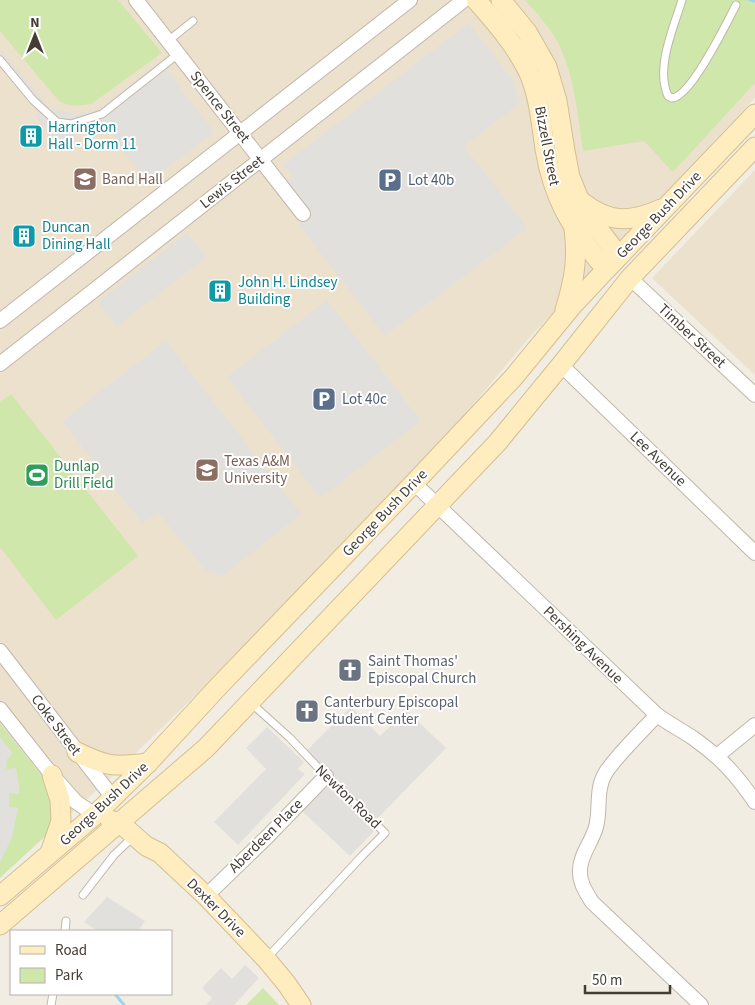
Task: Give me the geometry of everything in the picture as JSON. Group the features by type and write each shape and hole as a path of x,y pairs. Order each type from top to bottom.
{"main road":[{"name":"Bizzell Street","path":"476,0 509,39 528,71 538,104 551,177 560,203 573,228 599,260 614,262 612,247 594,225 579,199 567,165 557,101 551,78 542,56 527,32 501,0"},
{"name":"George Bush Drive","path":"0,896 95,815 148,763 217,688 414,483 512,378 563,317 755,114"},
{"name":"George Bush Drive","path":"0,925 127,829 206,748 497,443 630,278 755,147"},
{"path":"579,199 597,212 622,220 643,216 666,207"},
{"path":"563,317 574,283 576,269 577,251 573,228"},
{"path":"614,262 630,278"},
{"path":"77,752 98,762 119,766 148,763"},
{"path":"50,854 61,821 60,800 52,775"},
{"path":"113,798 127,829"},
{"name":"Dexter Drive","path":"95,815 127,829 146,846 160,853 206,896 266,959 286,982 301,1005"}],"street":[{"name":"Spence Street","path":"136,0 302,214"},
{"path":"0,321 410,0"},
{"name":"Lewis Street","path":"0,364 464,0"},
{"name":"Timber Street","path":"630,278 755,395"},
{"name":"Lee Avenue","path":"561,365 755,552"},
{"name":"Pershing Avenue","path":"414,483 657,715 692,737 717,756 739,777 755,802"},
{"name":"Coke Street","path":"0,651 113,798"},
{"path":"0,709 76,802 95,815"},
{"path":"657,715 606,772 599,786 596,829 583,858 580,870 581,882 592,902 701,1005"},
{"path":"717,756 755,725"},
{"name":"Aberdeen Place","path":"206,896 326,776"}],"lane":[{"path":"682,0 664,65 664,82 668,96 672,98 682,94 696,74 717,41 736,5"},
{"path":"168,41 193,21"},
{"path":"0,60 34,100 57,122 71,124 102,114 178,54"},
{"name":"Newton Road","path":"250,702 290,738 326,776 386,833 362,855 266,959"},
{"path":"83,895 114,855 127,829"},
{"path":"64,930 66,921"}],"shaded area":[{"name":"Texas A&M University","path":"0,0 755,0 755,98 528,339 456,425 372,514 205,686 107,781 0,877"},
{"name":"Lot 40b","path":"469,23 512,79 520,103 464,146 527,228 385,336 299,225 311,215 286,182 293,177 283,165"},
{"path":"1,50 50,109 72,113 99,109 160,62 214,132 147,183 104,123 100,121 94,123 60,147 35,115 38,112 0,64"},
{"path":"755,170 755,375 652,278"},
{"path":"187,233 206,257 117,326 98,302"},
{"path":"72,239 78,247 68,255 61,248"},
{"name":"Lot 40c","path":"327,300 421,421 320,498 227,377"},
{"path":"166,341 301,514 223,576 205,570 159,513 142,523 62,421"},
{"path":"351,707 380,736 407,711 446,748 377,819 306,751"},
{"path":"267,727 304,762 298,769 305,774 238,845 214,822 266,769 246,748"},
{"path":"0,737 13,754 7,759 6,769 16,768 19,794 9,793 9,807 18,808 12,837 0,863"},
{"path":"325,784 375,830 350,856 301,810"},
{"path":"107,897 145,921 139,930 96,930 84,922"},
{"path":"245,965 259,978 234,1005 206,1005 212,998 202,988 221,968 232,979"}],"green space":[{"path":"0,0 118,0 162,53 91,104 79,106 67,104 59,101 0,31"},
{"path":"525,0 755,0 755,83 673,172 644,141 583,151 574,94 562,52 549,29"},
{"name":"Dunlap Drill Field","path":"11,394 138,556 56,620 0,547 0,402"},
{"path":"0,724 45,780 58,824 0,878"},
{"path":"263,988 279,1005 246,1005"}],"waterway":[{"path":"750,0 755,1"},
{"path":"116,995 124,1005"}],"place":[{"name":"Harrington Hall - Dorm 11","path":"31,136"},
{"name":"Band Hall","path":"85,179"},
{"name":"Lot 40b","path":"390,180"},
{"name":"Duncan Dining Hall","path":"24,236"},
{"name":"John H. Lindsey Building","path":"220,291"},
{"name":"Lot 40c","path":"324,399"},
{"name":"Texas A&M University","path":"207,470"},
{"name":"Dunlap Drill Field","path":"37,475"},
{"name":"Saint Thomas' Episcopal Church","path":"350,670"},
{"name":"Canterbury Episcopal Student Center","path":"307,711"}]}
